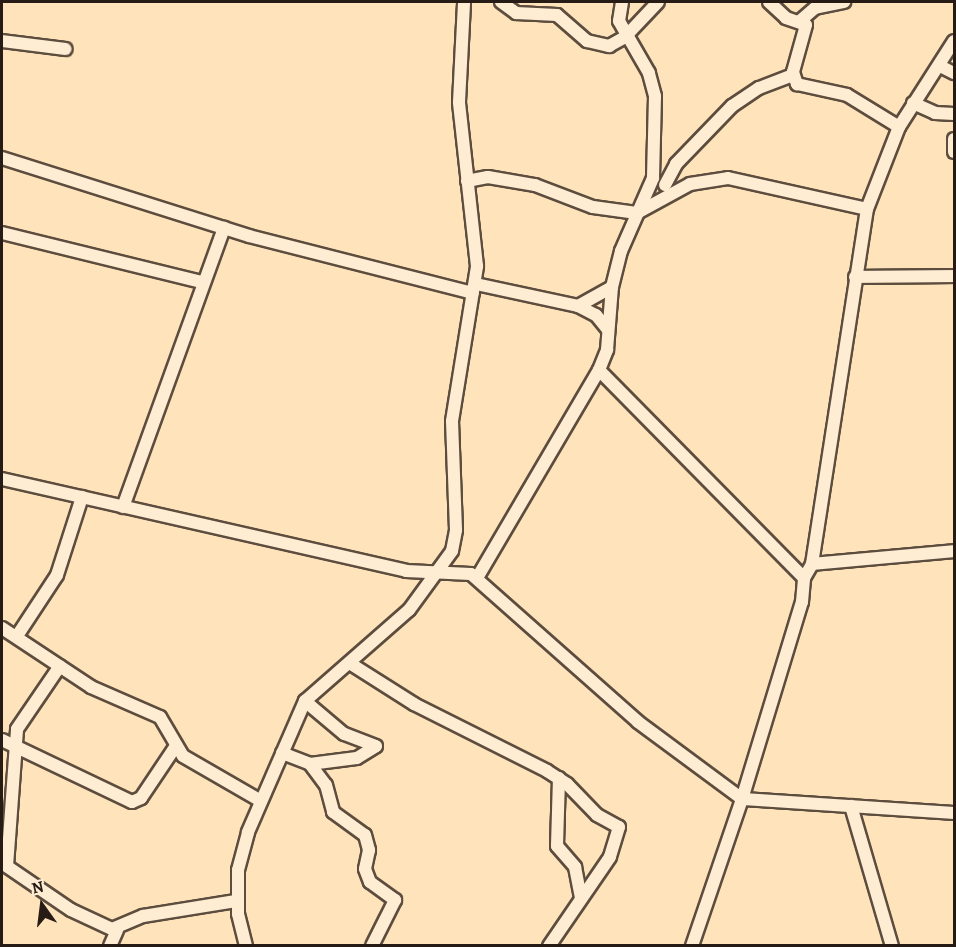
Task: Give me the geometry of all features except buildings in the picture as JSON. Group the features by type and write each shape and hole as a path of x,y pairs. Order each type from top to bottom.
{"street":[{"path":"246,945 236,901 238,870 261,801 306,701 351,664 409,610 452,551 456,530 452,421 475,289 459,102 464,2"},
{"path":"501,2 516,12 557,15 587,41 609,46 625,38 658,2"},
{"path":"477,578 599,370 608,330 612,287 637,213 653,178 655,96 649,73 625,38 618,21 622,2"},
{"path":"769,2 788,19 801,20 815,8 844,2"},
{"path":"801,20 807,28 793,75 796,84 847,95 899,127"},
{"path":"2,41 65,49"},
{"path":"692,945 742,799 802,602 804,578 812,564 867,209 899,127 954,41"},
{"path":"940,66 954,73"},
{"path":"669,189 676,164 732,106 759,88 793,75"},
{"path":"913,103 935,113 954,114"},
{"path":"954,139 954,152"},
{"path":"2,158 224,228 475,289 578,306 596,315 608,330"},
{"path":"467,181 488,177 535,185 593,207 637,213 669,189 728,178 867,209"},
{"path":"653,178 669,189"},
{"path":"123,507 202,282 224,228"},
{"path":"2,233 202,282"},
{"path":"855,277 954,276"},
{"path":"578,306 612,287"},
{"path":"599,370 804,578"},
{"path":"2,479 406,571 454,571 477,578 638,722 742,799 954,813"},
{"path":"17,636 57,576 82,497"},
{"path":"812,564 954,551"},
{"path":"2,628 91,687 160,717 176,746 192,762 261,801"},
{"path":"351,664 414,704 559,778 597,815 619,827 621,834 610,857 549,945"},
{"path":"60,666 17,729 4,865 71,910 117,930"},
{"path":"282,753 310,764 357,758 376,746 344,735 306,701"},
{"path":"2,740 132,802 141,798 176,746"},
{"path":"310,764 326,785 333,812 365,835 369,850 365,869 370,882 394,900 374,945"},
{"path":"559,778 557,846 575,867 580,898"},
{"path":"851,806 892,945"},
{"path":"110,945 117,930 125,921 236,901"}]}
